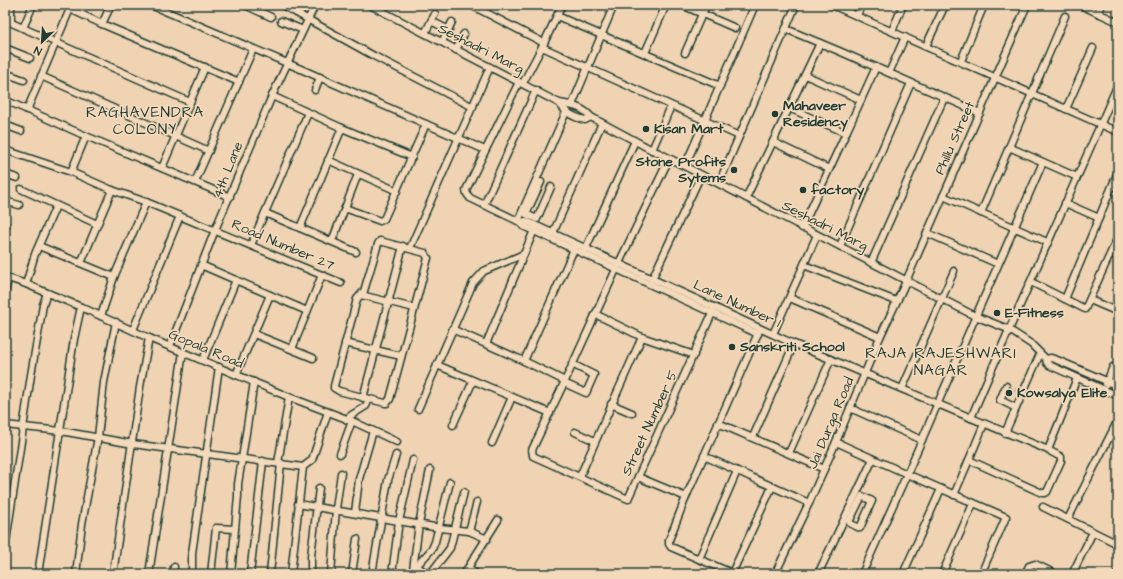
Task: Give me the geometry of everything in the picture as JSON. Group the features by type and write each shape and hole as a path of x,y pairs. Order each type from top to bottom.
{"street":[{"path":"12,5 8,21 190,102"},
{"path":"23,28 34,5"},
{"path":"102,24 111,5"},
{"path":"151,5 287,62 485,150"},
{"path":"245,5 271,17"},
{"path":"282,5 374,56 473,107"},
{"name":"4th Lane","path":"170,346 215,230 287,62 315,5"},
{"name":"Seshadri Marg","path":"370,5 382,8 425,34 521,82 559,103 572,105 635,141 802,228 975,316 1008,330 1031,344 1046,359 1049,365 1118,396"},
{"path":"471,5 543,45 588,67 739,136"},
{"path":"562,5 543,45 521,82 485,150 466,190 470,198 519,221 523,226 553,233 575,247"},
{"path":"572,105 614,5"},
{"path":"645,54 666,5"},
{"path":"682,5 735,28"},
{"path":"686,53 706,5"},
{"path":"685,166 755,5"},
{"path":"718,183 796,5"},
{"path":"832,5 996,76 1032,94 1101,123 1118,132"},
{"path":"857,16 861,5"},
{"path":"892,31 903,5"},
{"path":"926,46 944,5"},
{"path":"961,61 984,5"},
{"name":"Phillu Street","path":"906,280 1027,5"},
{"path":"1080,5 1095,9 1118,22"},
{"path":"1095,9 1101,5"},
{"path":"27,110 71,7 102,24 239,82"},
{"path":"425,34 435,14"},
{"path":"557,16 720,86"},
{"path":"981,213 1065,16"},
{"path":"281,20 303,30"},
{"path":"431,21 449,30"},
{"path":"442,42 452,22"},
{"path":"786,29 980,113"},
{"path":"456,50 464,34"},
{"path":"889,73 905,37"},
{"path":"746,198 820,43"},
{"path":"5,48 30,58"},
{"path":"1066,109 1093,48"},
{"path":"194,182 253,49"},
{"path":"162,168 205,67"},
{"path":"410,248 490,67"},
{"path":"802,228 876,67"},
{"path":"5,73 24,80"},
{"path":"805,75 861,100"},
{"path":"41,76 209,151"},
{"path":"315,90 320,77"},
{"path":"840,246 911,83"},
{"path":"971,418 1008,330 1031,282 1118,84"},
{"path":"484,205 536,90"},
{"path":"272,96 342,128 412,157"},
{"path":"871,263 944,98"},
{"path":"5,100 230,197"},
{"name":"Seshadri Marg","path":"559,103 566,112 585,120 591,117"},
{"path":"652,150 671,106"},
{"path":"790,108 846,133"},
{"path":"519,221 532,195 566,112"},
{"path":"251,245 308,113"},
{"path":"553,233 602,123"},
{"path":"345,208 382,221 397,191 426,124"},
{"path":"5,125 21,131"},
{"path":"300,228 342,128"},
{"path":"71,172 86,136"},
{"path":"584,251 635,141"},
{"path":"773,142 829,169"},
{"path":"1009,147 1077,177"},
{"name":"Road Number 27","path":"5,150 71,172 341,283"},
{"path":"642,337 611,404 598,426 595,441 580,476 535,458 532,454 532,450 565,382 617,266 669,158"},
{"path":"328,160 397,191"},
{"path":"862,574 938,404 1043,162"},
{"path":"1065,299 1118,172"},
{"path":"5,174 17,178"},
{"path":"332,241 358,174"},
{"path":"652,279 701,175"},
{"path":"541,182 532,195 526,214 536,219 551,187"},
{"path":"21,190 97,224"},
{"path":"81,263 112,190"},
{"path":"532,195 545,201"},
{"path":"943,196 1048,242"},
{"path":"5,201 19,204"},
{"path":"101,316 114,276 146,202"},
{"path":"1065,203 1099,218"},
{"path":"26,284 39,246 56,206"},
{"path":"265,213 356,252"},
{"path":"133,330 180,216"},
{"path":"535,228 575,247"},
{"path":"486,344 535,228"},
{"path":"927,233 998,264"},
{"path":"773,334 817,235"},
{"path":"1031,282 1085,309 1087,308 1118,237"},
{"path":"383,241 402,246 425,253 428,258 389,401 387,403 383,403 340,392 334,388 334,383 357,299 364,292 379,243 383,241"},
{"path":"39,246 114,276"},
{"path":"360,410 357,404 363,398 402,246"},
{"path":"524,361 575,247"},
{"name":"Lane Number 1","path":"575,247 617,266 652,279 759,331 773,334 1062,457 1050,486 1045,493 969,460"},
{"path":"418,409 473,283 484,271 524,254"},
{"path":"201,265 307,311"},
{"path":"804,265 896,301"},
{"path":"617,266 714,310"},
{"path":"902,389 954,271"},
{"path":"292,349 322,275"},
{"path":"5,292 6,278"},
{"name":"Gopala Road","path":"6,278 26,284 81,307 149,338 289,397 350,420 397,442"},
{"path":"204,360 236,280"},
{"name":"Jai Durga Road","path":"775,574 809,503 906,280"},
{"path":"5,548 23,428 46,293"},
{"path":"236,375 270,295"},
{"path":"361,295 414,308"},
{"path":"790,298 880,337"},
{"path":"1090,300 1118,312"},
{"path":"38,574 74,339 81,307"},
{"name":"Street Number 5","path":"580,476 628,499 714,310"},
{"path":"595,314 642,337 694,355"},
{"path":"76,574 82,524 98,437 104,382 116,322"},
{"path":"452,329 524,361 586,393 594,374 572,364"},
{"path":"759,331 686,497 669,540 669,544 672,547 733,574 772,486"},
{"path":"254,334 313,358"},
{"path":"113,574 133,444 140,387 149,338"},
{"path":"345,343 401,356"},
{"path":"752,437 794,344"},
{"path":"149,574 183,352"},
{"path":"1005,433 1017,406 1020,392 1040,354"},
{"path":"1046,359 1051,358 1057,360 1118,386"},
{"path":"789,453 831,359"},
{"path":"437,365 550,413"},
{"path":"192,574 192,553 219,367"},
{"path":"1104,389 1113,367"},
{"path":"1048,450 1077,378"},
{"path":"453,425 473,381"},
{"path":"231,574 238,484 254,382"},
{"path":"1006,386 1000,400 1017,406"},
{"path":"270,574 280,463 289,397"},
{"path":"492,443 512,397"},
{"path":"340,454 350,420 366,406 363,398"},
{"path":"1011,401 1017,406"},
{"path":"611,404 632,413"},
{"path":"850,408 922,440"},
{"path":"290,574 303,467 312,460 328,412"},
{"path":"1068,519 1118,420"},
{"path":"718,423 824,469"},
{"path":"954,495 984,424"},
{"path":"5,425 61,431 133,444 303,467"},
{"path":"355,513 359,479 373,431"},
{"path":"575,432 595,441"},
{"path":"836,442 973,504 1006,517 981,574"},
{"path":"372,574 388,480 396,455"},
{"path":"704,456 809,503"},
{"path":"818,574 853,509 873,459"},
{"path":"392,574 399,521 413,460"},
{"path":"250,574 263,461"},
{"path":"413,570 419,524 430,470"},
{"path":"699,559 737,471"},
{"path":"331,574 336,509 341,472"},
{"path":"638,477 686,497"},
{"path":"413,570 432,549 440,528 450,482"},
{"path":"311,574 311,556 319,488"},
{"path":"903,574 940,489"},
{"path":"413,570 429,574 450,548 456,530 464,492"},
{"path":"849,517 850,524 860,528 872,501 862,496 857,500"},
{"path":"469,531 477,502"},
{"path":"298,504 336,509 440,528 469,531 486,538"},
{"path":"942,574 973,504"},
{"path":"1043,507 1118,543"},
{"path":"464,574 498,520"},
{"path":"211,574 216,528 235,529"},
{"path":"1072,574 1093,532"},
{"path":"352,574 357,539"},
{"path":"1025,574 1029,566 1035,564 1056,574"},
{"path":"173,574 174,567"},
{"path":"468,568 476,574"}],"tunnel":[{"path":"1006,386 1016,390"}],"place":[{"name":"Mahaveer Residency","path":"775,114"},
{"name":"Kisan Mart","path":"646,129"},
{"name":"Stone Profits Sytems","path":"734,170"},
{"name":"factory","path":"803,190"},
{"name":"E-Fitness","path":"997,313"},
{"name":"Sanskriti School","path":"732,347"},
{"name":"Kowsalya Elite","path":"1009,393"}],"district":[{"name":"RAGHAVENDRA COLONY","path":"145,120"},
{"name":"RAJA RAJESHWARI NAGAR","path":"941,362"}]}
